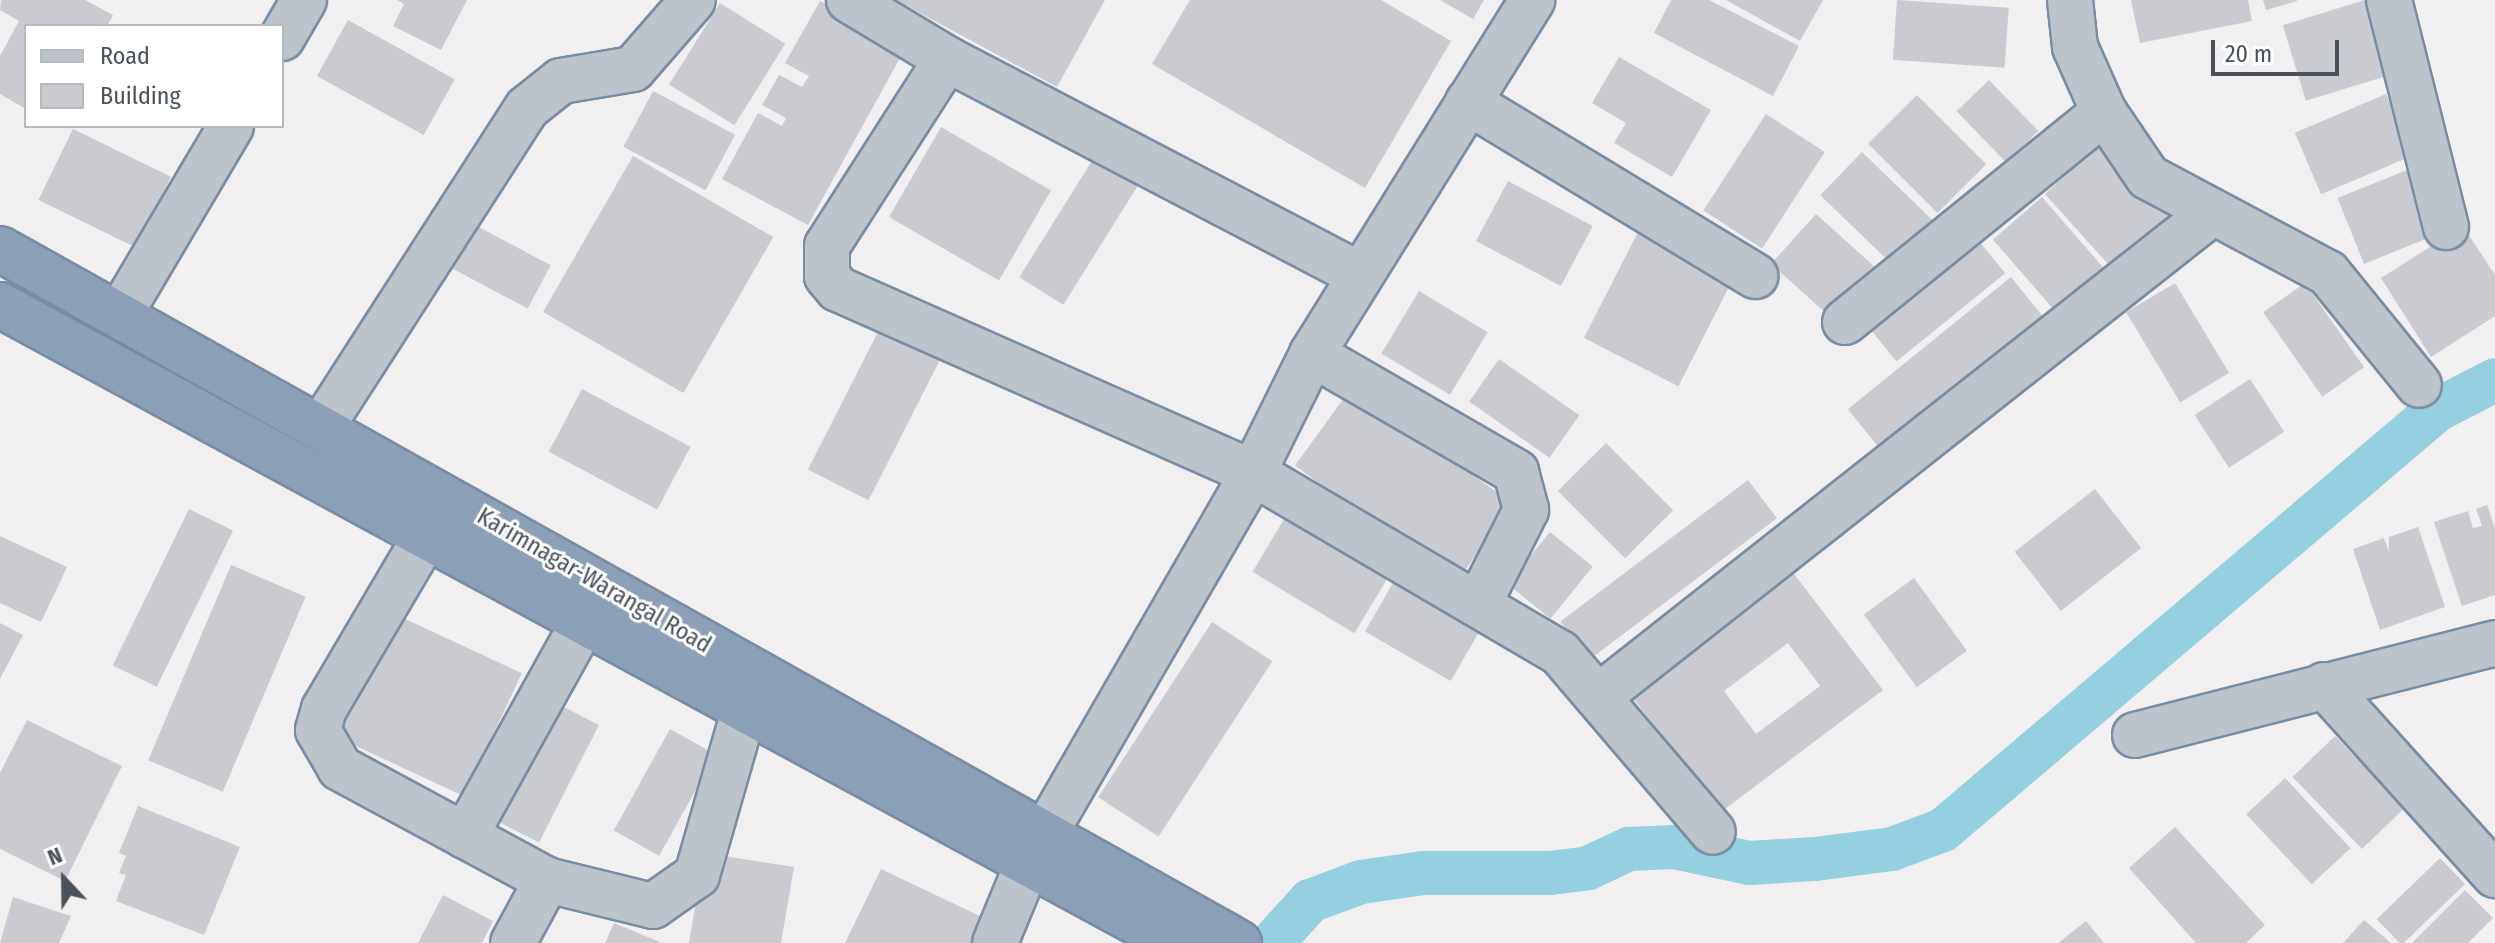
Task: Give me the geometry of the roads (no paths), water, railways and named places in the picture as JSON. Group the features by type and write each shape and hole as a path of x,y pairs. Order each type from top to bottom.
{"highway":[{"name":"Karimnagar-Warangal Road","path":"0,249 322,426 1179,933 1239,943"},
{"name":"Karimnagar-Warangal Road","path":"0,305 744,711 1038,850"}],"street":[{"path":"284,35 304,0"},
{"path":"322,426 527,108 561,81 633,69 693,0"},
{"path":"849,0 947,59 1360,275"},
{"path":"995,943 1038,850 1253,473 1312,354 1532,0"},
{"path":"2070,0 2075,47 2104,112 2148,177 2328,273 2419,385"},
{"path":"2389,0 2446,227"},
{"path":"947,59 827,246 827,276 838,289 1253,473 1560,653 1713,832"},
{"path":"1468,102 1755,276"},
{"path":"1845,322 2104,112"},
{"path":"120,314 230,128"},
{"path":"1598,697 2213,212"},
{"path":"1312,354 1516,472 1526,510 1478,605"},
{"path":"426,536 318,730 340,768 547,880 630,905 653,906 687,888 744,711"},
{"path":"465,836 583,623"},
{"path":"2135,735 2495,643"},
{"path":"2324,685 2495,875"},
{"path":"513,943 547,880"}],"waterway":[{"path":"1272,943 1310,901 1361,882 1423,873 1550,873 1588,868 1629,849 1674,847 1749,863 1815,859 1892,849 1943,830 2437,410 2495,380"}]}
